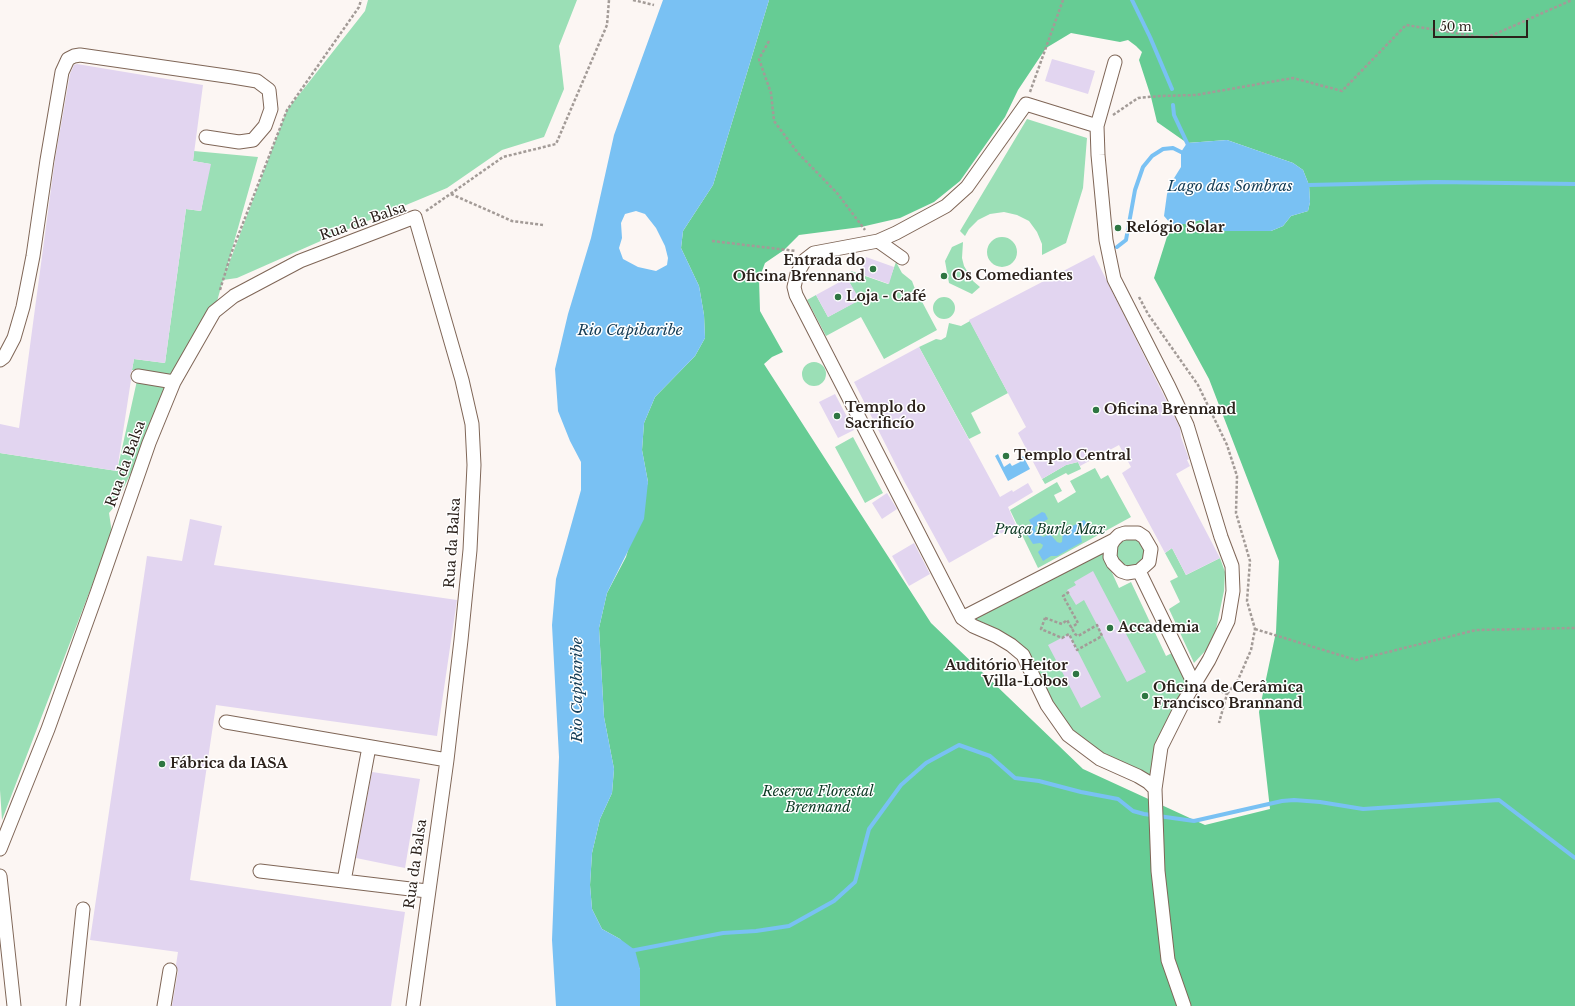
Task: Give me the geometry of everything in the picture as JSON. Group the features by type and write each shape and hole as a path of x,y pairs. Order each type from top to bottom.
{"street":[{"path":"0,360 4,357 14,338 23,307 33,256 62,72 68,59 80,55 233,77 257,81 269,90 271,109 264,126 254,140 239,142 206,137"},
{"path":"1115,62 1097,126 1098,155 1106,240 1114,279 1169,386 1187,425 1221,537 1232,566 1233,591 1228,621 1209,660 1183,703 1161,747 1155,789 1158,871 1168,960 1184,1006"},
{"path":"1097,126 1026,104 967,187 946,206 878,241 827,249 814,253 804,260 797,274 794,287 796,295 962,618 973,626 1006,642 1023,655 1047,704 1068,735 1084,749 1100,759 1138,776 1148,782 1155,789"},
{"name":"Rua da Balsa","path":"0,849 48,729 149,443 174,382 214,312 234,296 300,262 415,217 462,380 472,424 474,465 470,550 447,760 427,891 413,1006"},
{"path":"878,241 902,258"},
{"path":"138,376 174,382"},
{"path":"962,618 1114,540 1125,532 1138,533 1144,537 1151,549 1149,562 1139,571 1127,573 1116,568 1112,563 1110,551 1114,540"},
{"path":"1139,571 1194,684"},
{"path":"226,722 447,760"},
{"path":"344,881 369,747"},
{"path":"260,871 427,891"},
{"path":"0,876 14,1006"},
{"path":"73,1006 83,909"},
{"path":"164,1006 170,970"}],"path":[{"path":"214,312 230,254 287,110 359,7 361,0"},
{"path":"415,217 431,209 503,157 556,144 607,25 609,0"},
{"path":"633,0 654,6"},
{"path":"1026,104 1063,0"},
{"path":"1097,126 1138,98 1196,95 1293,78 1342,91 1406,25 1486,38 1572,0"},
{"path":"769,41 759,59 771,93 774,121 798,153 837,193 862,227 878,241"},
{"path":"452,194 512,221 543,226"},
{"path":"712,240 814,253"},
{"path":"1069,592 1063,596 1078,623 1071,628"},
{"path":"1046,618 1062,624 1067,620 1071,628 1074,634 1078,636 1097,625 1102,636 1077,650 1069,634 1062,638 1041,629 1046,618"},
{"path":"1255,629 1356,660 1476,630 1575,628"},
{"path":"1216,689 1227,694 1219,723"}],"green space":[{"path":"368,0 577,0 559,46 564,89 544,137 502,150 447,188 341,232 237,278 223,280 214,312 172,376 132,370 134,359 165,363 186,209 201,211 210,164 193,161 194,151 258,157 225,274 287,110 365,11"},
{"name":"Reserva Florestal Brennand","path":"769,0 1575,0 1575,1006 640,1006 640,969 620,939 602,929 592,909 590,885 592,853 600,819 612,793 614,769 604,717 599,628 607,593 626,557 648,482 642,450 644,423 655,397 695,356 705,338 704,315 699,286 681,248 683,231 713,185","holes":["1071,33 1120,42 1128,40 1142,52 1139,60 1151,97 1157,122 1187,143 1227,140 1293,163 1303,170 1309,185 1310,202 1308,211 1291,216 1283,226 1271,231 1218,231 1200,220 1187,224 1171,224 1154,278 1209,379 1279,561 1276,632 1259,712 1270,809 1205,825 1083,769 931,623 764,364 772,357 783,352 760,311 759,279 765,263 784,250 799,235 861,227 900,218 934,202 960,181 1005,117 1018,90 1046,48"]},
{"path":"1027,119 1087,138 1083,188 1066,243 1042,255 1042,244 1037,232 1029,221 1017,215 1004,212 990,214 978,220 969,229 965,236 960,231"},
{"path":"1002,237 1013,241 1017,252 1013,263 1002,267 991,263 987,252 991,241"},
{"path":"963,242 962,258 964,266 973,281 980,287 972,294 949,283 945,261 952,247"},
{"path":"896,262 902,273 912,281 915,289 922,294 919,296 937,330 884,359 861,317 826,336 807,300 816,295 828,317 859,300 847,278 851,271 888,284"},
{"path":"944,297 952,300 955,308 952,316 944,319 936,316 933,308 936,300"},
{"path":"970,321 1008,393 971,413 981,433 969,439 919,347 936,339 941,340 946,337 949,323 961,326"},
{"path":"814,362 822,366 826,374 822,382 814,386 806,382 802,374 806,366"},
{"path":"138,376 174,382 131,473 114,507 109,513 112,533 2,820 0,790 0,453 117,471"},
{"path":"853,437 883,493 865,503 835,447"},
{"path":"1078,462 1081,469 1068,475 1066,473 1045,484 1042,479 1066,465"},
{"name":"Praça Burle Max","path":"1095,468 1101,479 1108,475 1131,517 1038,568 1010,510 1057,482 1062,491 1054,495 1058,503 1076,492 1070,481"},
{"path":"1132,537 1144,545 1144,559 1132,568 1123,566 1116,558 1116,548 1122,539"},
{"path":"1098,542 1119,588 1131,582 1166,656 1174,652 1187,683 1162,731 1153,755 1150,774 1146,776 1098,751 1076,737 1050,702 1033,665 1021,645 1000,631 967,618"},
{"path":"1172,548 1186,575 1220,558 1225,572 1224,591 1216,629 1207,649 1194,663 1169,609 1180,602 1170,581 1178,577 1165,553"}],"water":[{"name":"Rio Capibaribe","path":"663,0 769,0 713,185 683,231 681,248 699,286 704,315 705,338 695,356 655,397 644,423 642,450 648,482 644,519 607,593 599,628 604,717 614,769 612,793 600,819 592,853 590,885 592,909 602,929 620,939 635,950 640,969 640,1006 556,1006 552,940 559,757 552,625 556,579 581,490 581,462 570,441 558,411 555,369 568,314 591,238 614,135","holes":["636,211 645,214 656,228 665,246 668,258 667,265 656,271 638,267 623,259 619,248 622,238 621,223 625,214"]},
{"name":"Lago das Sombras","path":"1227,140 1293,163 1303,170 1309,185 1310,202 1308,211 1291,216 1283,226 1271,231 1218,231 1200,220 1187,224 1171,224 1164,216 1167,194 1171,183 1181,167 1181,152 1187,143"},
{"path":"998,454 1004,467 1010,463 1012,466 1020,462 1018,459 1023,456 1030,469 1008,481 995,456"},
{"path":"1042,512 1045,513 1048,519 1035,527 1036,533 1043,537 1050,534 1057,542 1060,543 1062,542 1063,531 1084,520 1091,530 1082,534 1082,542 1057,556 1051,556 1043,561 1038,552 1043,545 1040,543 1033,544 1023,528 1031,524 1029,520"}],"building":[{"path":"1052,59 1095,71 1088,94 1045,81"},
{"path":"77,64 203,85 193,161 211,164 201,211 186,209 165,363 134,359 130,375 131,380 117,471 0,453 0,424 19,428 55,159 70,74 74,65"},
{"name":"Oficina Brennand","path":"1094,255 1180,428 1181,437 1189,459 1187,460 1190,466 1176,474 1220,558 1186,575 1172,548 1165,553 1122,473 1131,467 1119,445 1080,466 1078,462 1066,465 1042,479 1018,433 1026,427 969,320"},
{"name":"Entrada do Oficina Brennand","path":"866,257 894,267 889,284 861,274"},
{"name":"Loja - Café","path":"847,278 860,300 828,317 816,295"},
{"path":"919,347 1000,497 1012,490 1013,492 1028,483 1033,492 1008,507 1016,525 949,563 904,481 854,382"},
{"name":"Templo do Sacrificío","path":"835,394 854,430 838,438 819,402"},
{"path":"887,493 897,509 882,519 872,503"},
{"name":"Fábrica da IASA","path":"190,519 222,526 214,565 457,600 437,736 216,705 190,880 405,912 391,1006 172,1006 178,971 176,965 178,952 90,940 147,556 182,561"},
{"path":"914,543 930,574 909,586 892,556"},
{"name":"Accademia","path":"1093,571 1146,672 1127,682 1084,600 1076,605 1067,590 1076,585 1074,582"},
{"name":"Auditório Heitor Villa-Lobos","path":"1069,634 1101,697 1081,708 1048,645"},
{"path":"372,772 420,779 405,868 356,858"}],"waterway":[{"path":"1132,0 1150,37 1172,89"},
{"path":"1173,105 1174,115 1189,147"},
{"path":"1117,247 1126,240 1135,190 1143,167 1152,156 1163,149 1173,148 1181,152"},
{"path":"1309,185 1437,182 1575,184"},
{"path":"630,951 723,933 756,931 789,926 834,901 855,882 869,829 901,785 926,763 959,745 990,756 1015,778 1039,781 1081,792 1118,799 1133,811 1144,814 1194,821 1282,801 1294,800 1320,802 1363,809 1499,800 1575,858"}],"place":[{"name":"Relógio Solar","path":"1118,228"},
{"name":"Entrada do Oficina Brennand","path":"873,269"},
{"name":"Os Comediantes","path":"944,276"},
{"name":"Loja - Café","path":"838,297"},
{"name":"Oficina Brennand","path":"1096,410"},
{"name":"Templo do Sacrificío","path":"837,416"},
{"name":"Templo Central","path":"1006,456"},
{"name":"Accademia","path":"1110,628"},
{"name":"Auditório Heitor Villa-Lobos","path":"1076,674"},
{"name":"Oficina de Cerâmica Francisco Brannand","path":"1145,696"},
{"name":"Fábrica da IASA","path":"162,764"}]}
